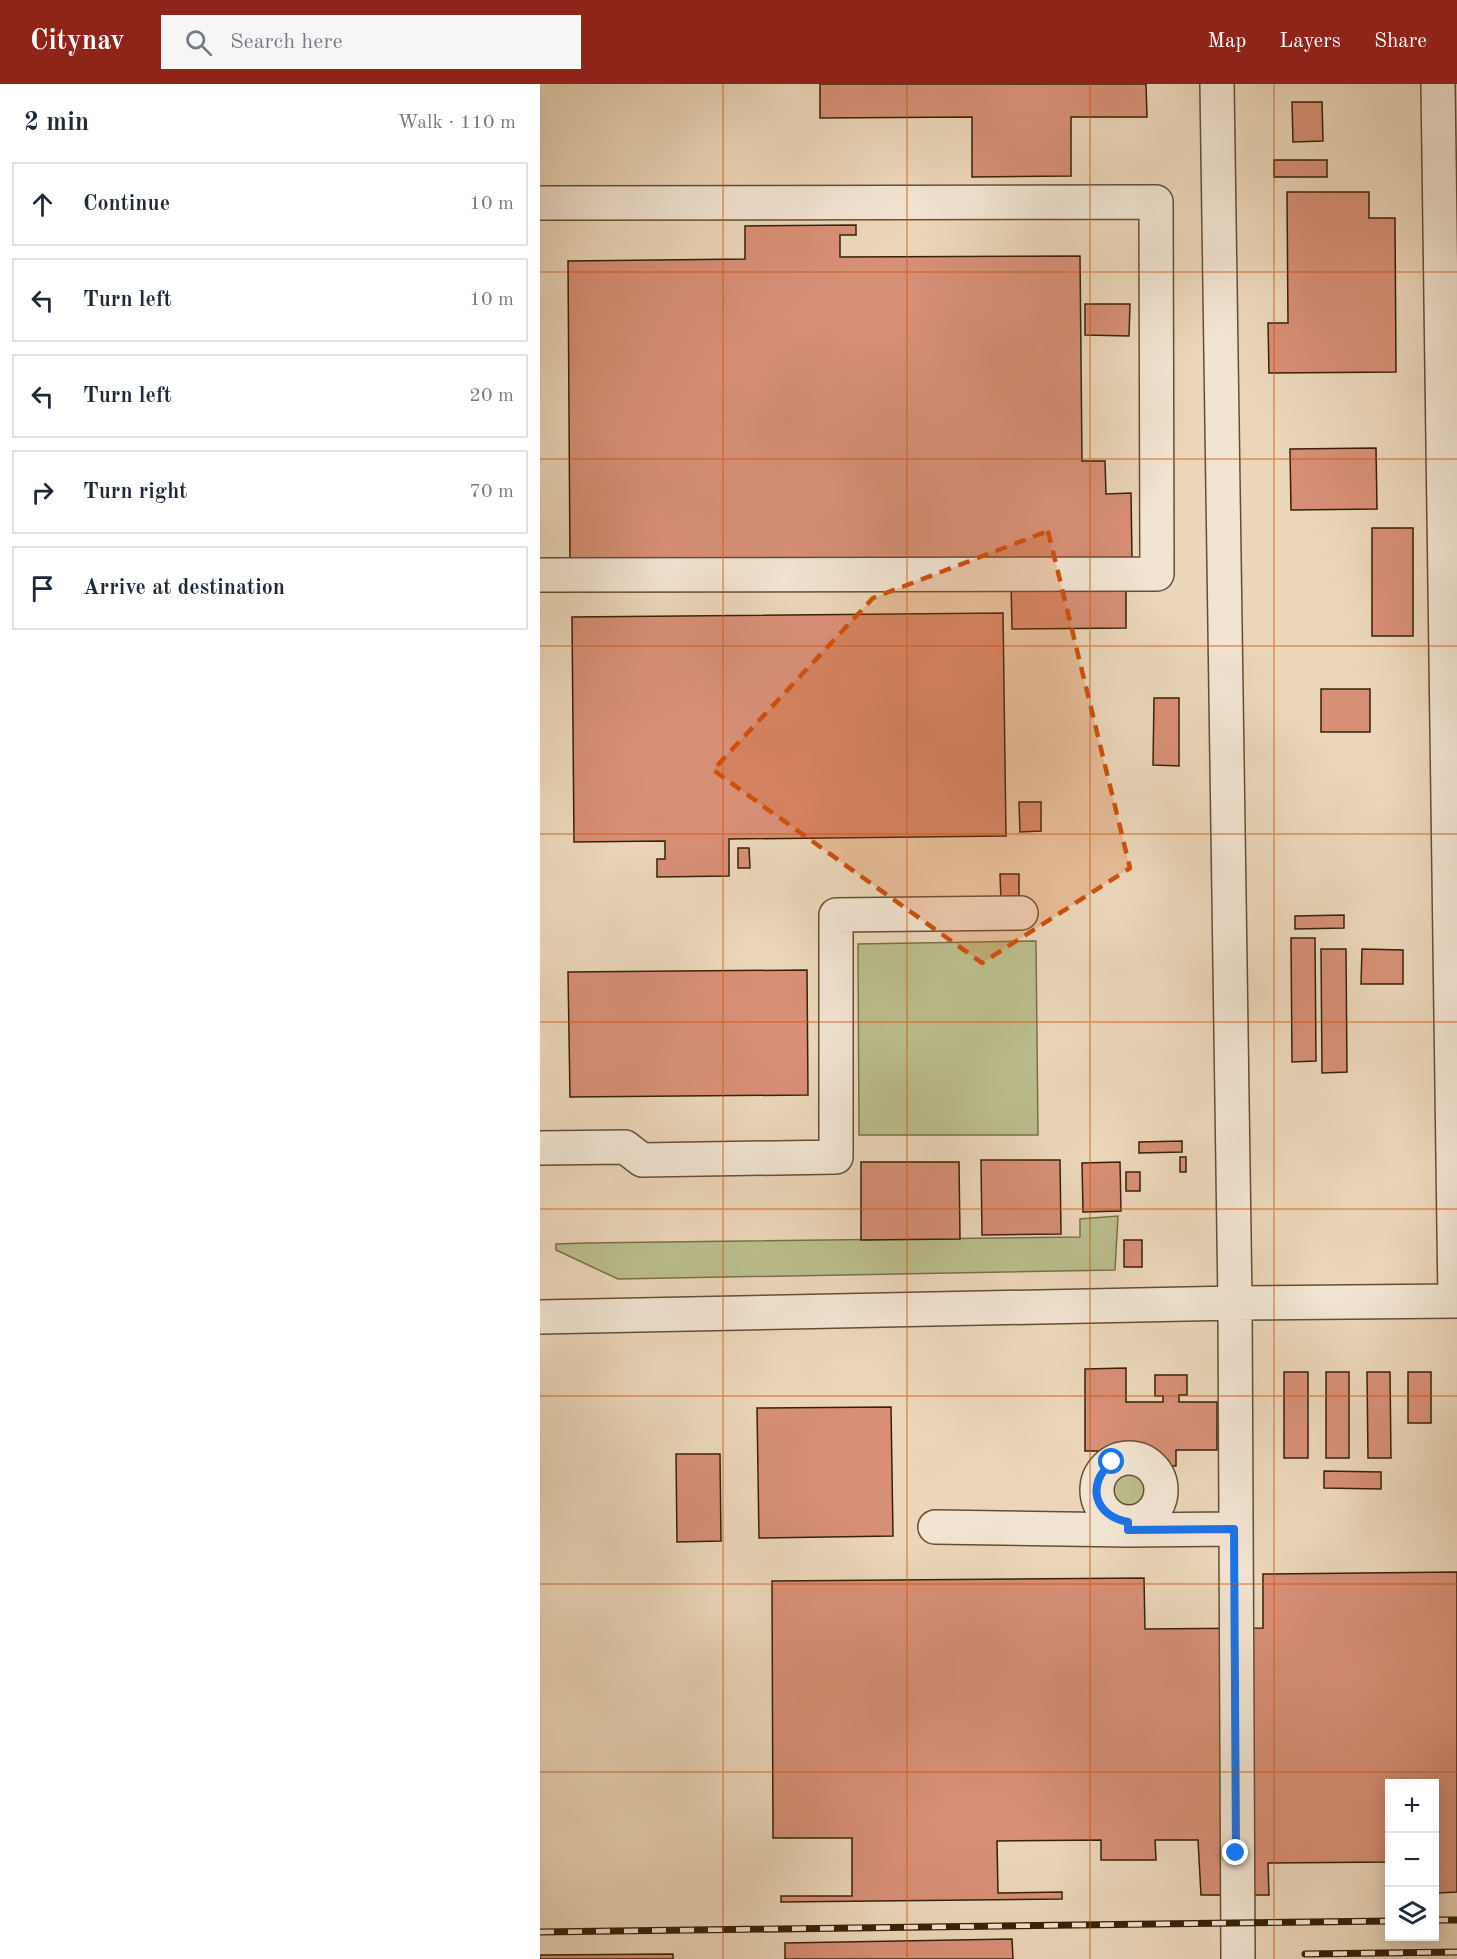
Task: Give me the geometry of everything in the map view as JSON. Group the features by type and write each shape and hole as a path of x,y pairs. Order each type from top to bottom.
{"street":[{"path":"1217,84 1235,1303 1234,1529 1238,1959"},
{"path":"540,1317 1235,1303 1456,1301 1448,164 1438,84"},
{"path":"540,203 1156,202 1156,574 540,575"},
{"path":"540,1148 625,1147 642,1160 836,1157 836,915 1021,913"},
{"path":"936,1527 1128,1526 1234,1529"}],"highlighted area":[{"path":"1048,531 1130,868 982,963 713,770 873,598"}],"green space":[{"path":"1036,941 1038,1135 859,1135 858,944"},
{"path":"1118,1216 1115,1270 618,1279 556,1250 556,1244 586,1243 1080,1237 1080,1219"},
{"path":"1129,1471 1142,1476 1147,1489 1142,1502 1129,1507 1116,1502 1111,1489 1116,1476"}],"building":[{"path":"820,84 1146,84 1147,117 1071,117 1071,176 972,177 972,117 820,118"},
{"path":"1292,102 1322,102 1323,141 1293,142"},
{"path":"1274,160 1327,160 1327,177 1274,177"},
{"path":"1287,192 1369,192 1369,218 1395,218 1396,372 1269,373 1268,323 1288,323"},
{"path":"856,225 856,235 840,235 840,257 1080,256 1082,461 1105,461 1106,494 1131,493 1132,558 570,563 568,261 745,259 745,226"},
{"path":"1085,304 1130,304 1129,336 1085,335"},
{"path":"1376,448 1377,509 1291,510 1290,449"},
{"path":"1372,528 1413,528 1413,636 1372,636"},
{"path":"1126,578 1126,628 1012,629 1011,580"},
{"path":"1003,613 1006,836 729,839 729,876 657,877 657,859 665,859 665,841 574,842 572,617"},
{"path":"1321,689 1370,689 1370,732 1321,732"},
{"path":"1154,698 1179,698 1179,766 1153,765"},
{"path":"1019,802 1041,802 1041,831 1020,832"},
{"path":"738,848 749,848 750,868 738,868"},
{"path":"1000,874 1019,874 1019,901 1001,901"},
{"path":"1344,915 1344,928 1295,929 1295,916"},
{"path":"1291,938 1315,938 1316,1061 1292,1062"},
{"path":"1321,949 1346,949 1347,1072 1322,1073"},
{"path":"1362,949 1403,950 1403,984 1361,984"},
{"path":"807,970 808,1095 570,1097 568,972"},
{"path":"1182,1141 1182,1152 1139,1153 1139,1142"},
{"path":"1180,1157 1186,1157 1186,1172 1180,1172"},
{"path":"981,1160 1060,1160 1061,1234 982,1235"},
{"path":"861,1162 959,1162 960,1239 861,1240"},
{"path":"1120,1162 1121,1211 1083,1212 1082,1163"},
{"path":"1126,1172 1140,1172 1140,1191 1126,1191"},
{"path":"1124,1240 1142,1240 1142,1267 1124,1267"},
{"path":"1126,1368 1126,1402 1163,1402 1163,1396 1155,1396 1155,1375 1187,1375 1187,1395 1179,1395 1179,1402 1217,1402 1217,1450 1176,1450 1176,1466 1154,1466 1154,1451 1085,1451 1085,1369"},
{"path":"1284,1372 1308,1372 1308,1458 1284,1458"},
{"path":"1326,1372 1349,1372 1349,1458 1326,1458"},
{"path":"1367,1372 1390,1372 1391,1458 1368,1458"},
{"path":"1408,1372 1431,1372 1431,1423 1408,1423"},
{"path":"891,1407 893,1536 759,1538 757,1408"},
{"path":"676,1454 720,1454 721,1541 677,1542"},
{"path":"1324,1471 1381,1472 1381,1489 1324,1488"},
{"path":"1457,1572 1457,1892 1439,1893 1439,1779 1385,1779 1385,1862 1268,1863 1269,1895 1201,1895 1198,1840 1155,1840 1156,1860 1101,1860 1101,1840 997,1841 998,1893 1062,1892 1062,1899 781,1902 781,1896 852,1896 852,1838 773,1838 772,1581 1144,1578 1145,1629 1263,1628 1263,1574"},
{"path":"1012,1939 1013,1959 785,1959 785,1943"},
{"path":"673,1954 673,1959 540,1959 540,1955"}],"railway":[{"path":"1439,1920 1457,1920"},
{"path":"540,1932 1385,1921"},
{"path":"1305,1954 1457,1952"}],"route":[{"path":"1112,1462 1104,1468 1099,1477 1096,1487 1097,1498 1108,1515 1128,1522 1128,1530 1234,1529 1236,1853"}]}
